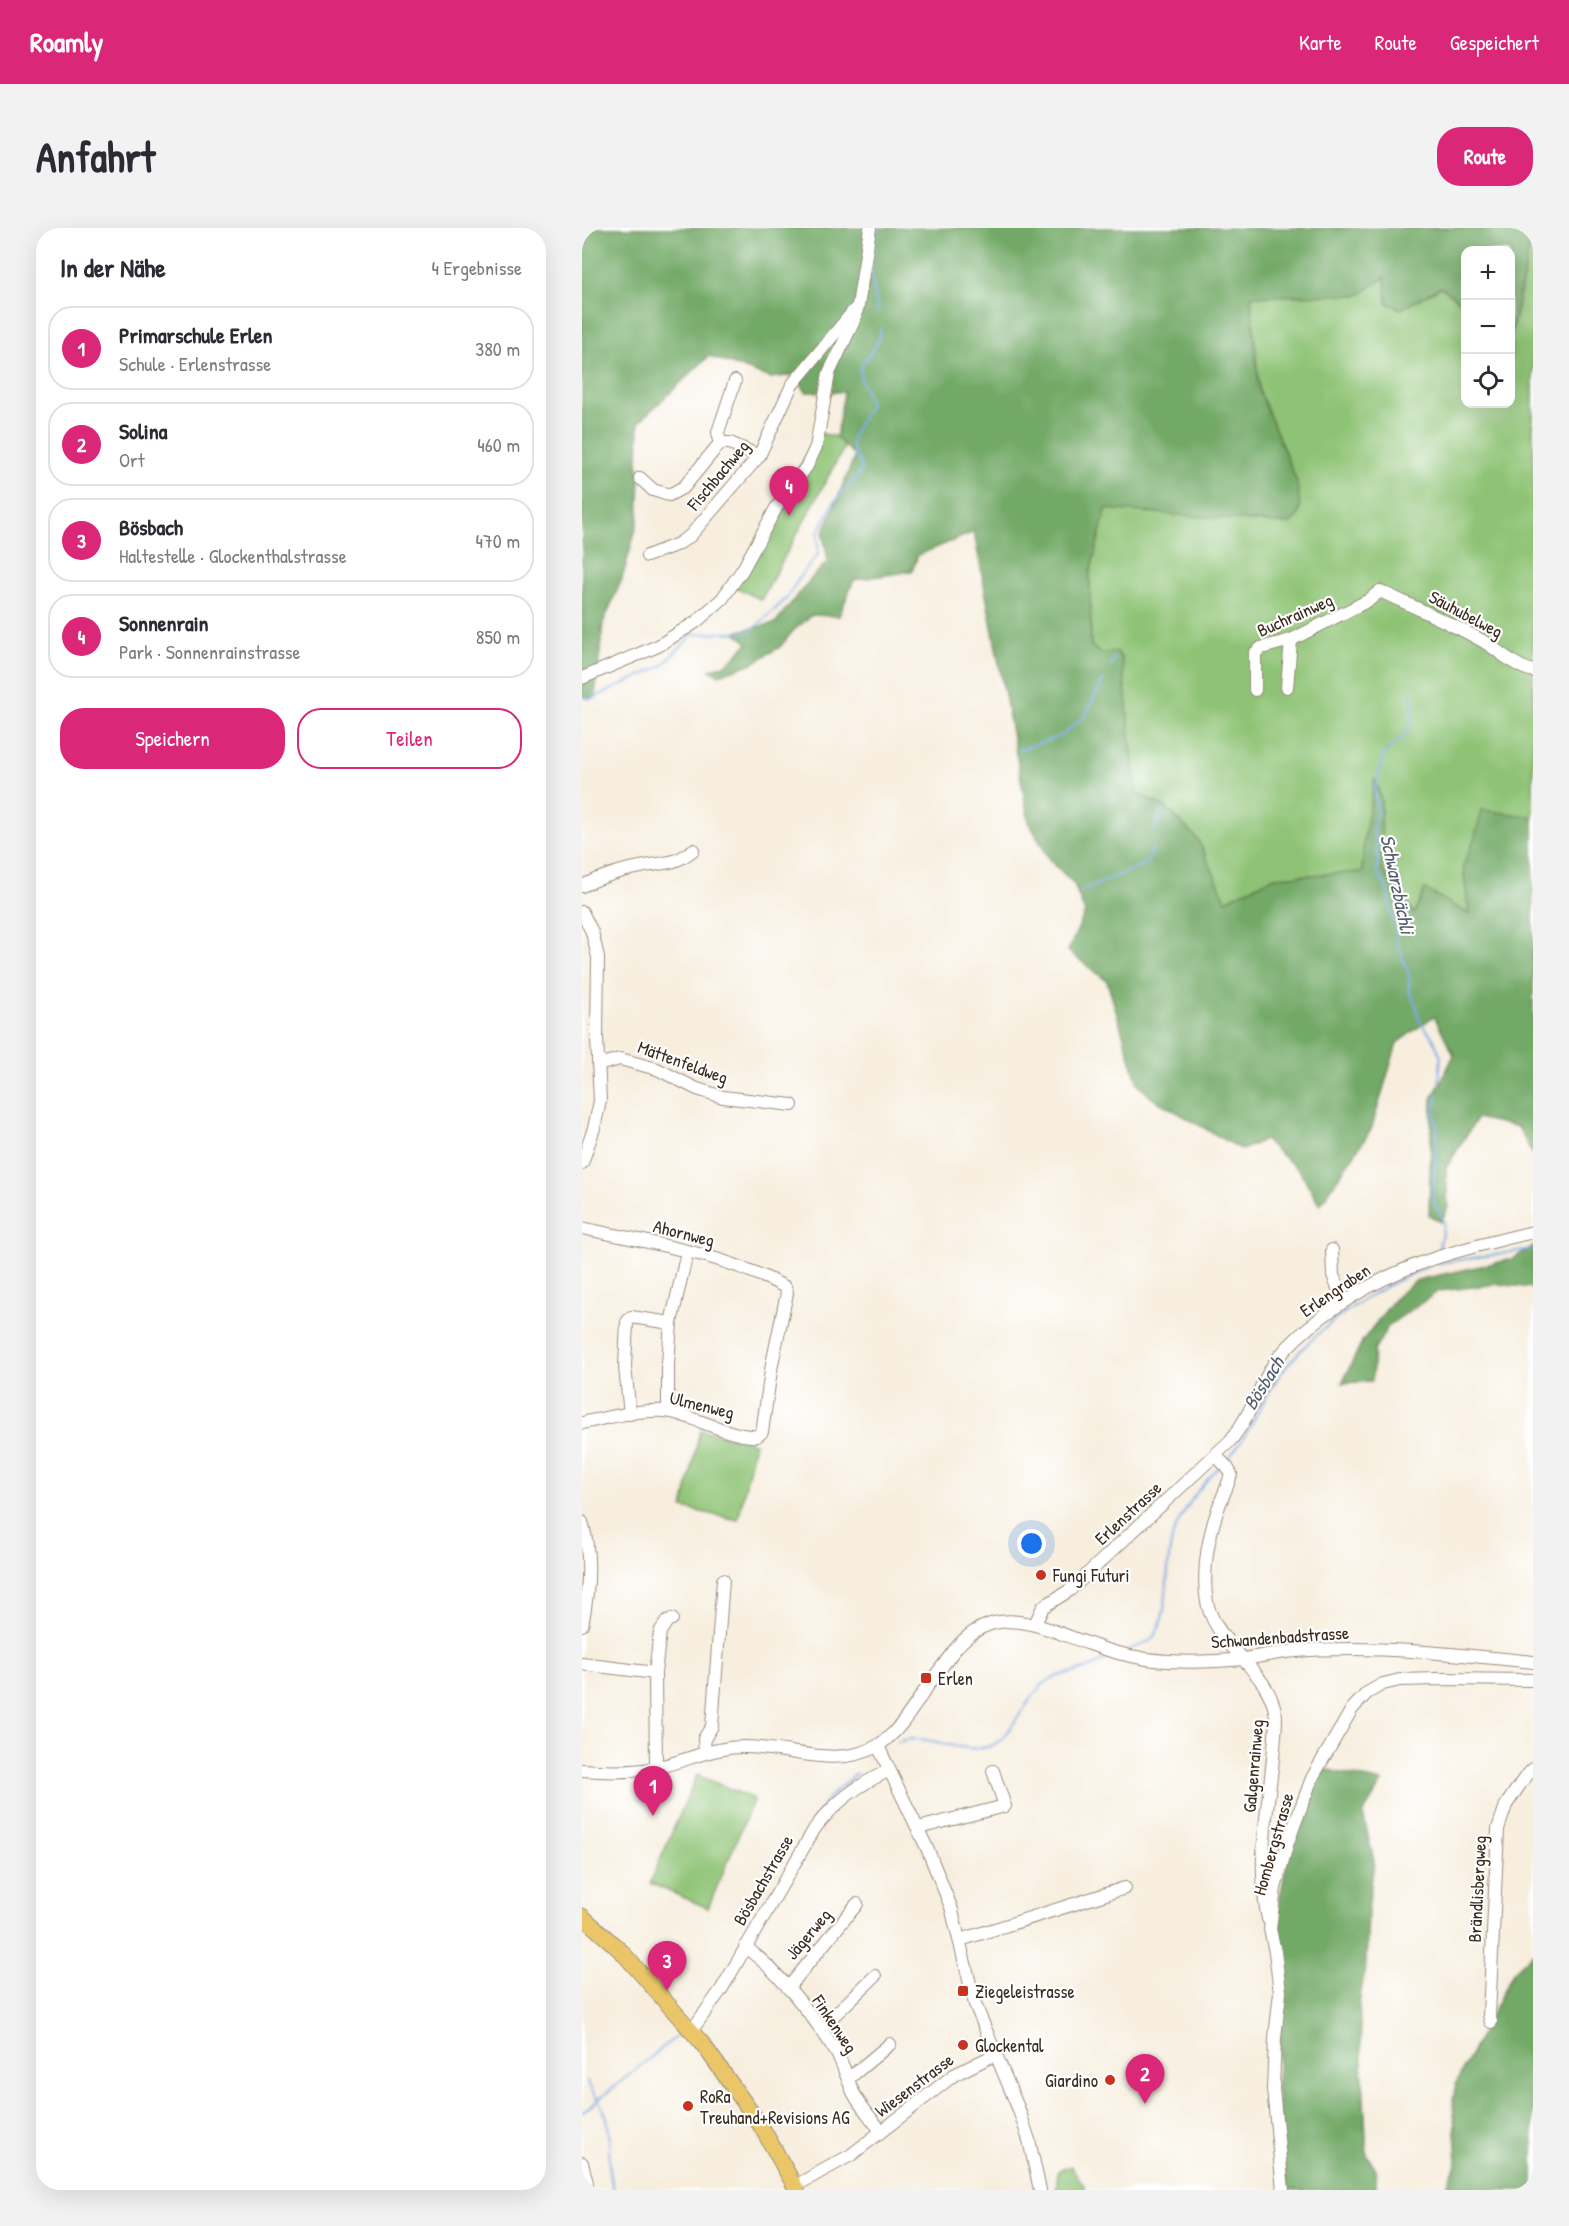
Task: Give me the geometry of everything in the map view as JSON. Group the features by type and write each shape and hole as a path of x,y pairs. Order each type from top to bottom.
{"main road":[{"path":"582,1916 622,1952 692,2030 754,2116 796,2188"}],"street":[{"path":"582,678 658,646 706,615 722,599 743,569 776,508 814,454 830,373 853,323 858,306 870,228"},
{"name":"Fischbachweg","path":"646,556 678,544 690,536 759,456 792,385 858,306"},
{"path":"720,443 718,432 735,381"},
{"path":"640,478 657,492 673,495 684,487 720,443 727,442 759,456"},
{"name":"Buchrainweg","path":"1255,690 1255,653 1261,648 1292,639 1369,600 1380,591"},
{"name":"Säuhubelweg","path":"1380,591 1460,628 1518,665 1533,671"},
{"path":"1287,687 1292,639"},
{"path":"582,886 601,876 647,865 669,864 693,850"},
{"path":"582,912 592,932 598,957 600,1101 582,1163"},
{"name":"Mättenfeldweg","path":"598,1065 620,1059 657,1068 697,1089 723,1097 792,1105"},
{"name":"Ahornweg","path":"582,1228 725,1262 785,1287 787,1293 772,1364 762,1432 757,1436 742,1434"},
{"name":"Erlengraben","path":"1221,1461 1270,1370 1285,1349 1343,1302 1413,1264 1445,1253 1533,1232"},
{"path":"1332,1250 1334,1275 1343,1302"},
{"path":"668,1411 671,1323 687,1252"},
{"path":"630,1414 625,1367 627,1322 631,1317 671,1323"},
{"name":"Ulmenweg","path":"582,1423 630,1414 668,1411 742,1434"},
{"name":"Erlenstrasse","path":"1035,1624 1044,1606 1070,1590 1221,1461"},
{"name":"Galgenrainweg","path":"1221,1461 1230,1471 1230,1478 1219,1505 1210,1540 1206,1596 1214,1624 1268,1692 1275,1707 1265,1829 1263,1897 1270,1929"},
{"path":"582,1522 586,1535 586,1600 582,1625"},
{"path":"705,1753 704,1739 712,1726 723,1580"},
{"path":"656,1768 655,1673 660,1632 667,1621 672,1619"},
{"path":"582,1770 626,1772 656,1768 733,1747 830,1756 855,1754 878,1746 899,1727 956,1648 967,1637 987,1625 1005,1620 1035,1624"},
{"name":"Schwandenbadstrasse","path":"1035,1624 1101,1648 1146,1658 1177,1661 1242,1659 1296,1651 1369,1650 1533,1662"},
{"path":"582,1664 655,1673"},
{"name":"Hombergstrasse","path":"1283,2190 1273,2089 1280,1992 1270,1929 1275,1888 1288,1842 1311,1778 1352,1709 1367,1693 1383,1684 1400,1680 1502,1678 1533,1682"},
{"path":"878,1746 888,1771 918,1828 950,1904 975,2004 1022,2118 1040,2190"},
{"name":"Brändlisbergweg","path":"1491,2022 1489,2015 1491,1954 1498,1829 1506,1805 1533,1769"},
{"name":"Bösbachstrasse","path":"692,2030 721,1990 815,1828 827,1812 854,1789 888,1771"},
{"path":"918,1828 1005,1806 993,1771"},
{"path":"960,1940 1125,1888"},
{"name":"Jägerweg","path":"788,1988 857,1904"},
{"name":"Finkenweg","path":"745,1947 760,1958 788,1988 820,2029 836,2052 857,2099 881,2131"},
{"path":"820,2029 875,1976"},
{"path":"848,2079 890,2044"},
{"name":"Wiesenstrasse","path":"796,2188 851,2155 954,2075 996,2054"},
{"path":"582,2163 587,2183"}],"green space":[{"path":"582,228 1533,228 1515,316 1515,246 1461,246 1461,302 1441,287 1401,309 1387,303 1385,277 1359,295 1251,296 1259,390 1297,482 1300,507 1298,516 1289,524 1106,509 1090,573 1091,646 1101,653 1117,652 1122,659 1136,793 1167,808 1198,840 1226,900 1275,877 1362,872 1364,839 1375,779 1381,801 1382,870 1414,914 1425,889 1469,914 1463,866 1474,840 1482,810 1533,817 1533,1155 1518,1127 1477,1118 1446,1168 1448,1207 1441,1222 1429,1215 1432,1099 1454,1055 1434,1016 1397,1043 1371,1130 1320,1205 1300,1171 1264,1140 1242,1150 1152,1098 1138,1084 1107,981 1068,951 1085,913 1074,884 1049,859 1029,822 974,532 918,555 912,571 854,580 839,616 812,615 793,631 780,647 753,663 719,675 710,670 727,664 748,643 735,632 775,623 828,561 823,533 855,456 836,437 844,392 806,392 795,375 770,378 709,356 639,422 638,522 622,579 603,623 595,698 582,697"},
{"path":"1533,231 1533,817 1482,810 1474,840 1463,866 1469,914 1415,914 1382,870 1381,801 1376,780 1364,839 1362,872 1275,877 1226,900 1198,840 1167,809 1136,793 1122,659 1117,652 1101,653 1091,646 1090,573 1106,508 1288,524 1298,516 1297,482 1259,390 1251,296 1359,295 1385,276 1401,309 1441,287 1461,302 1461,408 1515,408 1515,317"},
{"path":"819,433 836,437 845,446 761,600 732,585"},
{"path":"1533,1246 1533,1288 1497,1284 1439,1291 1389,1325 1374,1351 1372,1381 1342,1383 1363,1340 1396,1297 1417,1280 1513,1259"},
{"path":"700,1430 755,1443 738,1520 683,1508"},
{"path":"1324,1769 1382,1782 1363,1814 1374,1861 1368,1911 1366,1962 1359,2004 1367,2155 1376,2169 1376,2190 1287,2190 1276,2089 1284,1994 1276,1917 1291,1843 1316,1777"},
{"path":"697,1775 754,1799 708,1908 650,1883"},
{"path":"1533,1953 1533,2190 1445,2190 1457,2162 1453,2099 1456,2083 1513,1972"},
{"path":"1071,2166 1085,2187 1084,2190 1056,2190 1058,2171"}],"waterway":[{"path":"877,228 870,270 878,312"},
{"path":"582,697 591,699 662,666 693,634 750,632 786,599 818,554 818,533 834,502 858,476 862,468 852,446 856,429 870,402 860,375 861,367 878,340 881,328"},
{"path":"1111,666 1115,657"},
{"path":"1019,750 1061,736 1086,714 1103,680"},
{"name":"Schwarzbächli","path":"1411,694 1413,708 1409,729 1405,736 1387,750 1383,757 1375,790 1377,814 1373,827 1378,862 1377,871 1386,886 1397,927 1396,940 1409,975 1409,991 1416,1005 1419,1020 1433,1038 1441,1057 1439,1081"},
{"path":"1153,833 1162,809"},
{"path":"1081,891 1147,863 1153,848"},
{"name":"Schwarzbächli","path":"1438,1095 1434,1109 1437,1132 1432,1193 1434,1204 1444,1223 1439,1248"},
{"name":"Bösbach","path":"1438,1263 1533,1249"},
{"name":"Bösbach","path":"1226,1460 1250,1427 1275,1382 1313,1338 1367,1297 1427,1267"},
{"name":"Bösbach","path":"1130,1649 1148,1642 1156,1634 1164,1608 1170,1547 1176,1526 1206,1480 1220,1466"},
{"name":"Bösbach","path":"898,1742 921,1739 969,1748 993,1745 1005,1735 1030,1699 1047,1681 1091,1667 1109,1658"},
{"name":"Bösbach","path":"813,1821 830,1796 857,1773"},
{"name":"Bösbach","path":"582,2113 682,2032"},
{"path":"587,2081 603,2109 609,2127 610,2171 614,2190"}],"place":[{"name":"Sonnenrain","path":"789,516"},
{"name":"Fungi Futuri","path":"1041,1575"},
{"name":"Erlen","path":"926,1678"},
{"name":"Primarschule Erlen","path":"653,1816"},
{"name":"Bösbach","path":"667,1991"},
{"name":"Ziegeleistrasse","path":"963,1991"},
{"name":"Glockental","path":"963,2045"},
{"name":"Giardino","path":"1110,2080"},
{"name":"Solina","path":"1145,2104"},
{"name":"RoRa Treuhand+Revisions AG","path":"688,2106"}]}
